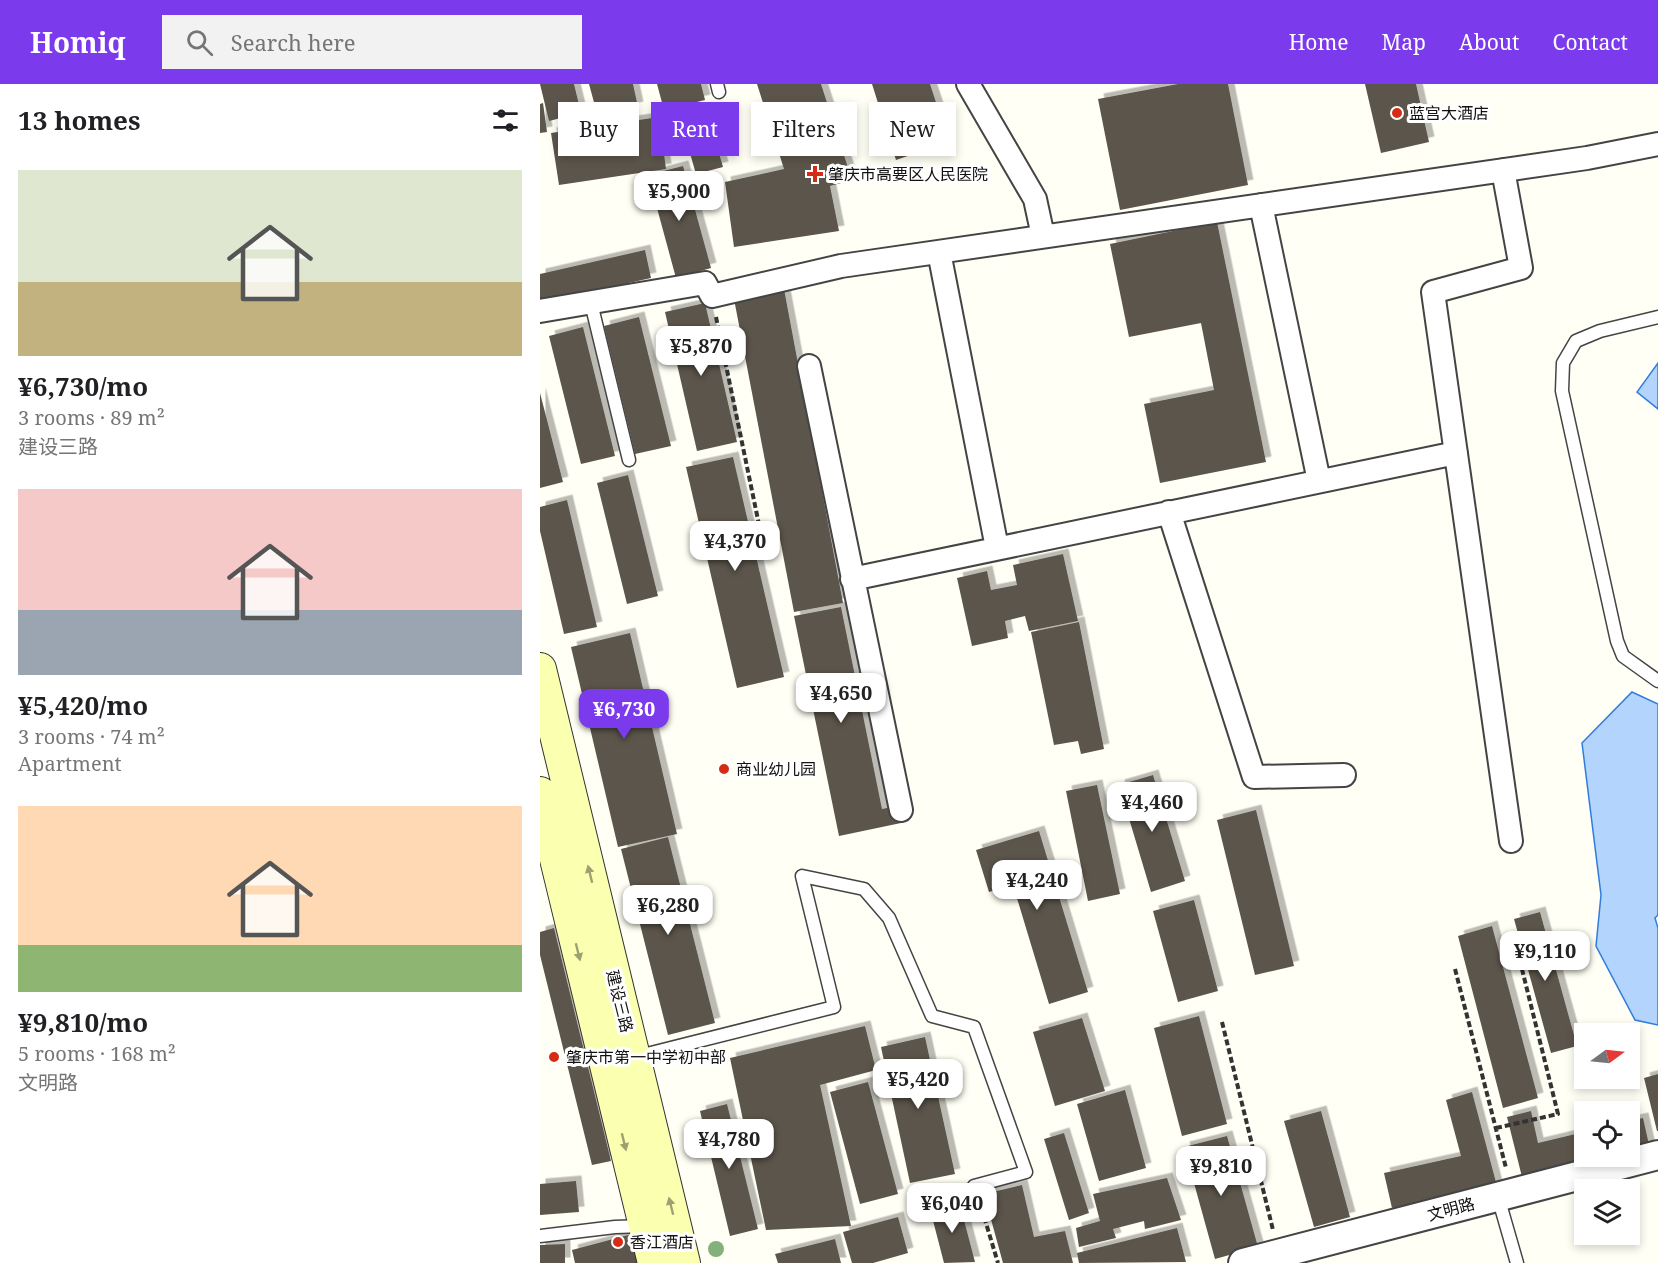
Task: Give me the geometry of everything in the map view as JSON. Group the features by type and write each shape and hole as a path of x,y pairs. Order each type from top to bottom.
{"main road":[{"name":"建设三路","path":"540,669 684,1263"},
{"name":"建设三路","path":"540,793 552,861 654,1263"}],"street":[{"path":"968,84 1035,199 1043,236"},
{"path":"540,311 705,283 712,296 841,266 1587,158 1658,144"},
{"path":"1503,170 1521,268 1433,292 1511,841"},
{"path":"1261,205 1319,481"},
{"path":"939,252 997,548"},
{"path":"809,366 901,810"},
{"path":"852,579 1456,453"},
{"path":"1169,512 1254,777 1344,775"},
{"name":"文明路","path":"1243,1263 1658,1155"}],"lane":[{"path":"591,303 630,460"},
{"path":"1658,317 1600,331 1576,341 1563,363 1562,391 1617,641 1623,656 1658,681"},
{"path":"634,1057 834,1007 802,876 864,889 889,918 932,1016 974,1027 1026,1172 974,1186"},
{"path":"1505,1195 1517,1263"},
{"path":"540,1236 615,1227 645,1226"}],"path":[{"path":"712,296 763,544"},
{"path":"1496,1128 1558,1114 1514,937"},
{"path":"1455,969 1496,1128 1505,1195"},
{"path":"1222,1022 1279,1254"},
{"path":"974,1186 998,1263"}],"water":[{"path":"1658,363 1658,409 1637,392"},
{"path":"1632,692 1658,704 1658,915 1655,918 1658,928 1658,1025 1635,1020 1596,946 1601,895 1582,743"}],"building":[{"path":"540,84 574,84 578,102 558,102 558,119 549,121"},
{"path":"589,84 633,84 637,102 594,102"},
{"path":"657,84 701,84 705,100 697,102 662,102"},
{"path":"757,84 821,84 827,102 763,102"},
{"path":"872,84 930,84 936,102 878,102"},
{"path":"1178,84 1228,84 1248,185 1120,210 1098,99"},
{"name":"蓝宫大酒店","path":"1365,84 1416,84 1429,142 1381,153"},
{"path":"543,103 547,132 540,133 540,104"},
{"path":"651,118 651,156 664,156 666,169 559,185 551,133 558,132 558,156 639,156 639,120"},
{"path":"691,156 720,156 723,167 696,174"},
{"path":"780,156 844,156 852,180 830,186 839,231 734,247 725,182 784,169"},
{"path":"895,156 908,156 896,160"},
{"path":"683,166 711,268 676,278 648,175"},
{"path":"1217,222 1266,462 1160,483 1144,404 1214,390 1201,323 1129,337 1110,244"},
{"path":"645,250 651,278 540,303 540,274"},
{"path":"784,289 843,603 794,612 734,299"},
{"path":"705,303 737,442 697,451 665,312"},
{"path":"639,317 671,446 635,454 604,326"},
{"path":"583,327 615,456 581,464 549,336"},
{"path":"540,393 563,482 540,488"},
{"path":"733,457 784,677 737,688 686,467"},
{"path":"628,475 658,596 627,604 597,483"},
{"path":"567,500 597,627 564,634 540,531 540,507"},
{"path":"1063,554 1078,621 1029,631 1025,616 1005,621 1008,638 972,646 957,578 987,571 991,590 1017,585 1013,565"},
{"path":"841,607 882,809 897,806 901,823 839,836 794,616"},
{"path":"1079,622 1104,749 1081,754 1078,741 1054,745 1031,632"},
{"path":"630,633 677,834 618,847 571,647"},
{"path":"1153,775 1185,881 1151,892 1119,785"},
{"path":"1097,785 1120,894 1088,901 1066,791"},
{"path":"1256,810 1294,966 1255,975 1217,820"},
{"path":"1039,831 1088,992 1049,1004 1013,885 989,892 976,850"},
{"path":"668,837 715,1023 668,1035 621,849"},
{"path":"1194,900 1218,991 1178,1002 1153,911"},
{"path":"1540,912 1574,1035 1574,1047 1551,1053 1514,919"},
{"path":"1492,926 1538,1098 1503,1108 1458,936"},
{"path":"554,928 611,1161 592,1165 540,955 540,932"},
{"path":"1199,1016 1227,1124 1182,1136 1154,1028"},
{"path":"1082,1018 1105,1091 1055,1106 1033,1032"},
{"path":"865,1026 876,1070 820,1085 851,1226 766,1230 730,1058"},
{"path":"925,1037 955,1174 910,1183 881,1047"},
{"path":"1658,1074 1658,1131 1657,1131 1644,1078"},
{"path":"868,1082 898,1194 860,1204 830,1092"},
{"path":"1125,1090 1146,1168 1099,1181 1077,1104"},
{"path":"1472,1092 1497,1186 1392,1208 1384,1173 1461,1156 1446,1100"},
{"path":"727,1104 758,1229 730,1236 700,1111"},
{"path":"1321,1111 1350,1217 1314,1227 1284,1121"},
{"path":"1531,1111 1538,1143 1574,1134 1576,1167 1523,1181 1507,1117"},
{"path":"1643,1118 1650,1149 1640,1151 1640,1119"},
{"path":"1064,1133 1089,1213 1069,1220 1044,1139"},
{"path":"1227,1136 1258,1247 1215,1259 1184,1147"},
{"path":"1167,1178 1181,1220 1145,1229 1144,1221 1113,1229 1116,1238 1079,1247 1076,1228 1100,1221 1093,1194"},
{"path":"576,1181 579,1212 540,1215 540,1184"},
{"path":"1022,1185 1034,1237 1065,1231 1073,1263 1003,1263 984,1194"},
{"path":"959,1201 975,1262 944,1263 930,1209"},
{"path":"898,1217 908,1253 873,1263 852,1263 843,1232"},
{"path":"1177,1228 1186,1262 1079,1263 1077,1253"},
{"name":"香江酒店","path":"632,1234 640,1263 575,1263 572,1250"},
{"path":"835,1239 841,1263 778,1263 775,1254"},
{"path":"565,1244 565,1263 540,1263 540,1245"}],"place":[{"name":"蓝宫大酒店","path":"1397,113"},
{"name":"肇庆市高要区人民医院","path":"815,174"},
{"name":"商业幼儿园","path":"724,769"},
{"name":"肇庆市第一中学初中部","path":"554,1057"},
{"name":"香江酒店","path":"618,1242"}]}
